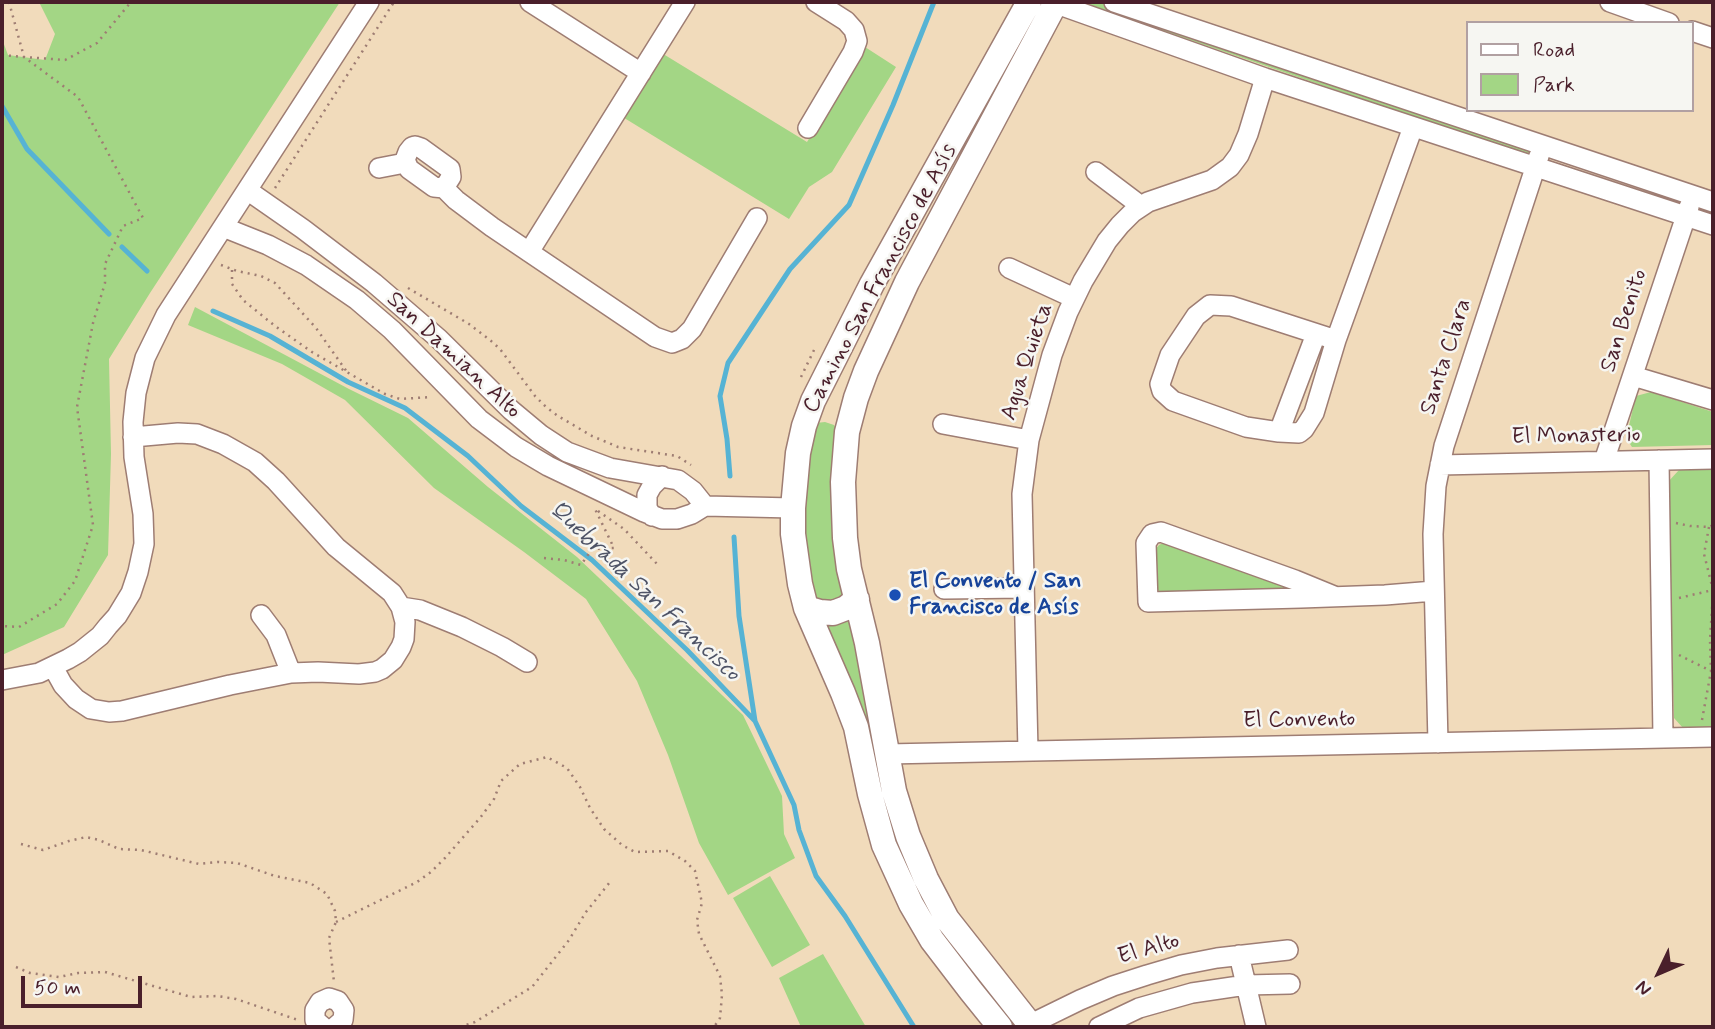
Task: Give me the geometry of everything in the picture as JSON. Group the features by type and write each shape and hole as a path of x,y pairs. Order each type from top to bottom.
{"main road":[{"name":"Camino San Francisco de Asís","path":"1000,1027 932,940 911,904 884,845 856,727 806,608 796,559 793,508 794,481 804,426 813,401 897,240 1029,2"},
{"name":"Camino San Francisco de Asís","path":"1032,1026 947,919 908,836 894,791 867,643 849,569 843,507 847,432 866,371 907,282 1054,2"},
{"path":"897,240 924,251"},
{"path":"804,426 815,418 827,417 839,422 847,432"},
{"path":"806,608 833,613 846,608 857,599"}],"street":[{"path":"2,680 24,677 53,667 80,652 100,636 131,593 142,558 144,529 136,477 134,407 138,380 151,343 166,315 369,2"},
{"path":"530,2 640,73"},
{"path":"529,252 685,2"},
{"path":"808,128 857,41 854,30 846,21 816,2"},
{"path":"1054,2 1265,78 1713,225"},
{"path":"1114,2 1713,202"},
{"path":"1610,2 1663,21"},
{"path":"1694,32 1713,38"},
{"name":"Agua Quieta","path":"1028,751 1022,494 1029,440 1052,355 1074,298 1088,271 1126,218 1155,199 1212,180 1230,167 1240,155 1265,78"},
{"path":"1336,340 1231,306 1210,305 1196,316 1170,355 1160,384 1162,391 1173,401 1246,427 1298,433 1309,423 1413,127"},
{"name":"Santa Clara","path":"1438,743 1433,517 1440,464 1542,145"},
{"path":"379,168 405,163 409,150 415,146 421,148 451,171 451,177 444,188 474,214 656,337 672,343 682,340 692,329 757,218"},
{"path":"1096,172 1141,206"},
{"name":"San Damian Alto","path":"247,190 374,283 541,435 590,462 671,478 683,483 705,506"},
{"name":"San Benito","path":"1604,461 1693,196"},
{"name":"San Damian Alto","path":"223,227 268,245 306,265 357,300 392,330 474,414 496,433 548,466 662,519 677,519 705,506 793,508"},
{"name":"Agua Quieta","path":"1009,268 1074,298"},
{"path":"1279,432 1316,334"},
{"path":"1633,376 1713,400"},
{"name":"Agua Quieta","path":"943,424 1029,440"},
{"path":"53,667 76,699 91,709 122,711 291,673 368,674 382,669 393,660 404,639 405,622 401,607 392,593 336,547 276,481 243,454 197,434 134,437"},
{"name":"El Monasterio","path":"1440,464 1713,459"},
{"path":"1659,460 1663,738"},
{"path":"652,516 647,508 647,495 662,477"},
{"path":"1334,596 1161,532 1152,534 1146,544 1148,602 1385,595 1434,591"},
{"path":"944,589 1024,588"},
{"path":"401,607 420,610 462,627 527,662"},
{"path":"261,615 276,635 291,673"},
{"name":"El Convento","path":"887,754 1706,737"},
{"name":"El Alto","path":"1032,1026 1080,1000 1147,975 1181,965 1288,950"},
{"path":"1239,955 1256,1027"},
{"path":"1099,1027 1165,999 1246,985 1290,984"},
{"path":"333,1025 343,1020 344,1010 334,999"}],"path":[{"path":"2,626 19,627 57,604 75,582 93,525 77,407 93,323 105,283 104,264 122,226 143,218 78,97 24,57 9,2"},
{"path":"2,55 65,60 97,43 131,2"},
{"path":"265,204 394,2"},
{"path":"223,258 218,263 232,270 261,276 279,286 316,328 348,374"},
{"path":"232,270 232,284 243,300 275,326 348,374 400,399 435,398"},
{"path":"407,287 469,324 490,340 500,349 535,396 567,421 618,447 677,456 695,469"},
{"path":"800,379 820,340"},
{"path":"595,509 624,529 658,565"},
{"path":"1660,517 1683,525 1711,526 1704,554 1713,591 1710,640 1712,672 1706,737"},
{"path":"544,558 581,565 590,553"},
{"path":"1661,600 1713,591"},
{"path":"1662,643 1687,660 1712,672"},
{"path":"336,922 417,882 431,872 480,818 494,799 501,781 520,764 547,757 567,768 604,829 622,845 635,852 668,851 695,871 702,903 697,920 699,934 720,976 720,1018 714,1027"},
{"path":"20,844 43,850 86,837 119,849 141,850 200,864 237,863 275,876 310,883 327,894 335,911 336,922 328,938 334,999"},
{"path":"460,1027 475,1022 532,987 610,882"},
{"path":"16,967 30,973 59,977 105,972 191,997 217,996 236,999 296,1020 333,1025"}],"green space":[{"path":"39,2 340,2 109,359 111,454 108,555 64,627 2,655 2,39 8,55 45,60 55,34"},
{"path":"1079,2 1097,2 1532,152 1529,156"},
{"path":"865,47 896,67 832,172 809,187 789,219 621,116 660,52 807,142"},
{"path":"195,307 408,418 488,487 577,557 743,715 782,796 784,834 795,858 728,895 699,843 668,755 637,681 586,599 434,488 345,400 282,364 188,325"},
{"path":"1651,392 1713,412 1713,445 1632,447 1626,438 1636,396"},
{"path":"816,423 834,425 840,436 846,589 835,603 814,598 806,571 802,475"},
{"path":"1713,469 1713,728 1683,728 1674,718 1667,483 1679,470"},
{"path":"1167,541 1289,584 1288,591 1164,596 1155,587 1153,552"},
{"path":"851,613 884,795 1019,1027 1013,1027 930,921 892,840 823,622"},
{"path":"770,876 810,945 772,967 733,898"},
{"path":"823,954 866,1027 801,1027 779,978"}],"waterway":[{"path":"730,476 720,396 728,363 790,269 849,205 934,2"},
{"name":"Quebrada San Francisco","path":"2,106 27,149 109,234"},
{"name":"Quebrada San Francisco","path":"122,247 147,271"},
{"name":"Quebrada San Francisco","path":"213,311 270,336 348,382 405,408 468,456 521,506 592,560 687,650 755,721 794,805 799,830 816,876 845,916 914,1027"},
{"path":"734,537 739,616 755,721"}],"place":[{"name":"El Convento / San Francisco de Asís","path":"895,595"}]}
